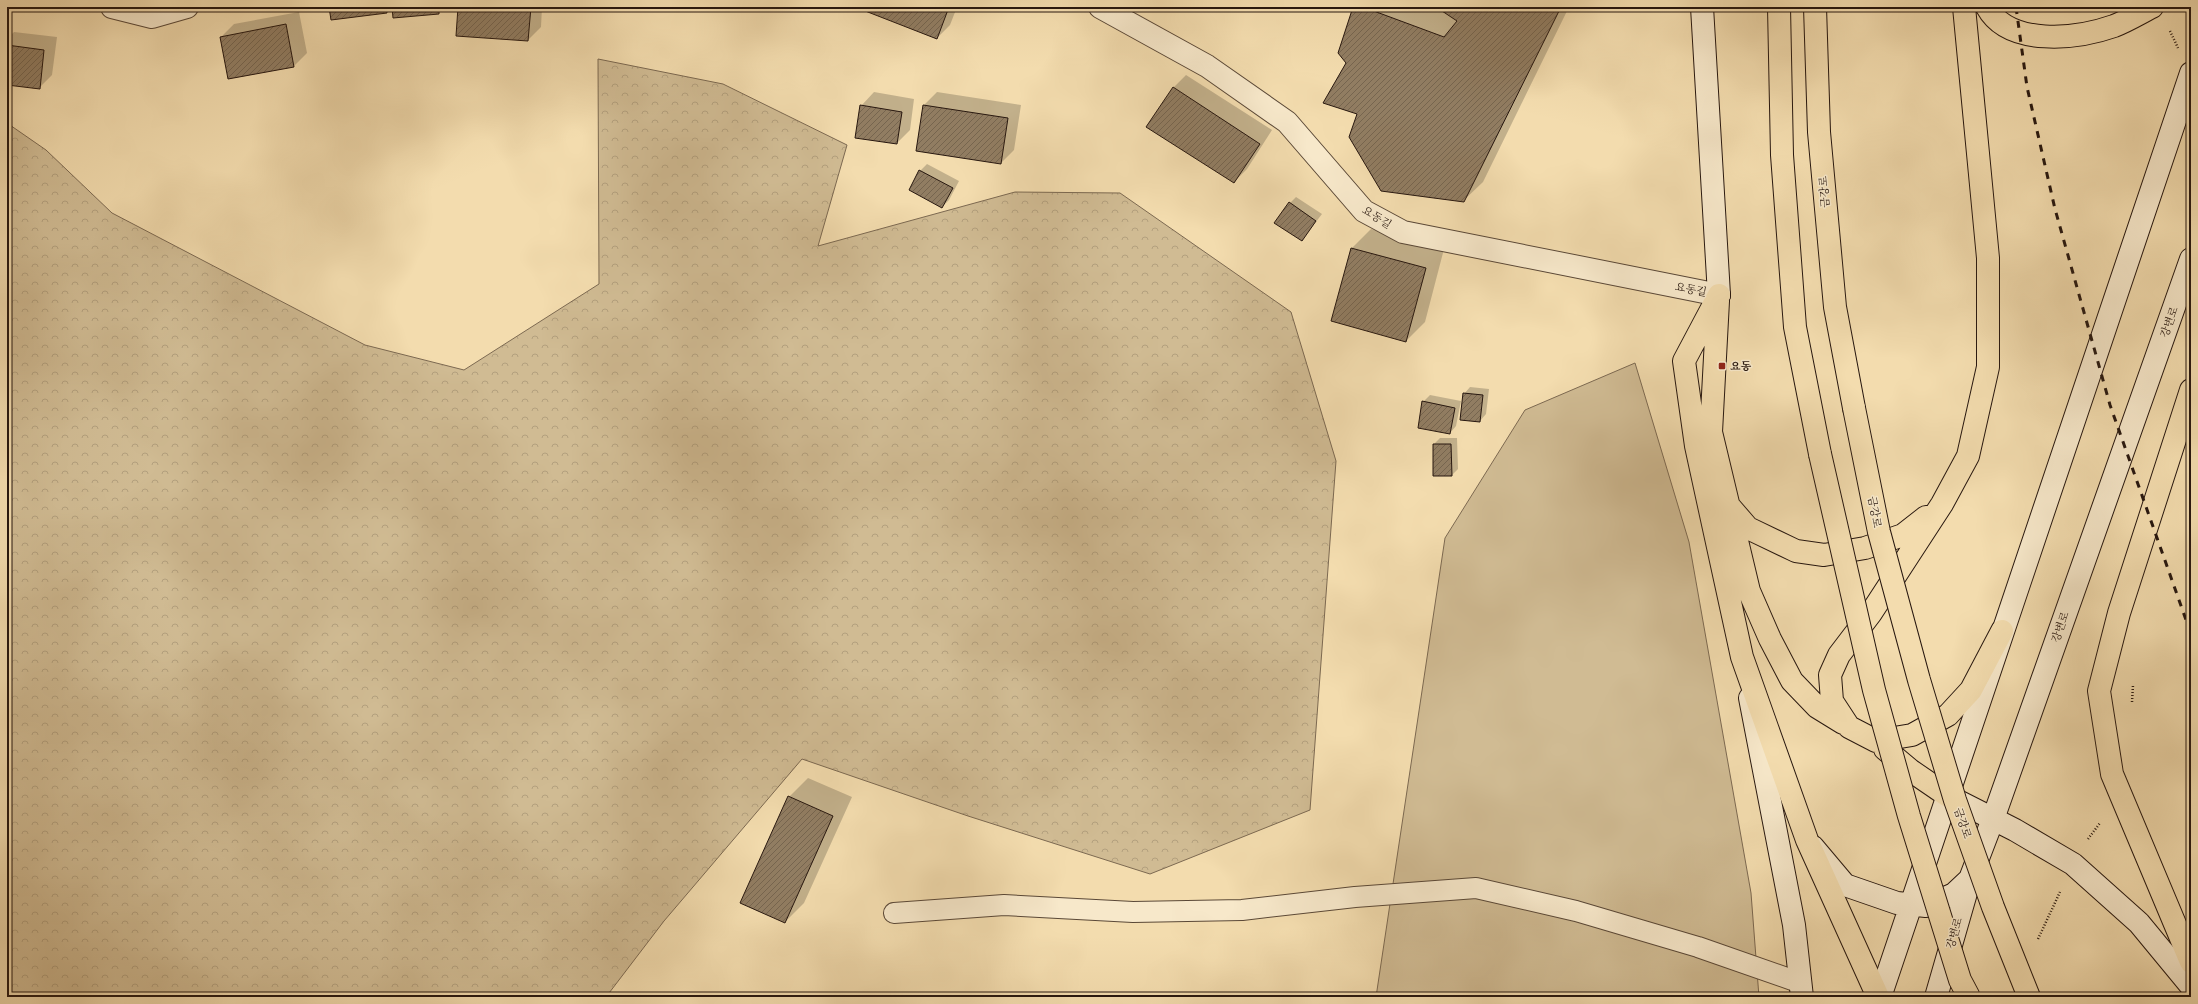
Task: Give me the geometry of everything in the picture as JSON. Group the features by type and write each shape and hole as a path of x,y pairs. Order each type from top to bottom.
{"highway":[{"path":"1779,7 1782,155 1795,327 1820,454 1874,690 1911,824 1960,980 1969,997"},
{"name":"금강로","path":"1815,7 1819,132 1834,300 1879,532 1919,680 1955,800 1993,907 2029,997"},
{"path":"1849,727 1832,701 1830,675 1839,655 1871,613 1942,504 1968,456 1988,367 1988,258 1964,7"},
{"path":"1987,7 2010,30 2040,36 2077,36 2114,26 2152,7"},
{"path":"1718,295 1684,361 1696,446 1742,657 1807,840 1879,997"},
{"path":"1718,295 1711,432 1749,591 1770,639 1792,681 1817,707 1849,727 1876,741 1910,770 1948,796"},
{"path":"2191,390 2119,613 2099,691 2112,774 2191,962"},
{"path":"1696,446 1714,488 1748,528 1796,551 1824,555 1864,548 1903,535 1942,504"},
{"path":"1876,741 1912,736 1948,715 1971,690 2002,631"}],"street":[{"path":"112,7 152,17 187,7"},
{"name":"요동길","path":"1100,7 1207,66 1287,122 1364,211 1403,232 1718,295"},
{"path":"1702,7 1718,295"},
{"path":"1879,997 1912,905 2002,631 2191,73"},
{"name":"강변로","path":"1936,997 1970,879 1993,819 2191,259"},
{"path":"1742,657 1794,925 1802,990"},
{"path":"1948,796 1993,819 2073,864 2139,923 2191,986"},
{"path":"1807,840 1845,885 1897,903 1926,906 1954,894 1970,879"}],"lane":[{"path":"894,913 1004,906 1133,912 1242,910 1355,897 1476,888 1576,911 1698,947 1802,990"}],"path":[{"path":"2168,27 2191,73"},
{"path":"2132,708 2134,677"}],"green space":[{"path":"598,59 723,84 847,145 818,246 1015,192 1120,193 1291,312 1336,461 1310,810 1150,874 968,816 802,759 664,921 606,997 7,997 7,123 46,150 112,213 365,345 464,370 599,284"},
{"path":"1635,363 1689,542 1751,893 1759,997 1376,997 1445,538 1525,410"}],"building":[{"path":"329,7 386,7 387,13 331,20"},
{"path":"392,7 439,7 439,14 393,18"},
{"path":"458,7 531,7 528,41 456,36"},
{"path":"855,7 949,7 937,39"},
{"path":"1353,7 1363,7 1444,37 1457,21 1436,7 1561,7 1464,202 1381,191 1349,137 1357,114 1323,103 1346,63 1338,53"},
{"path":"286,24 294,67 228,79 220,37"},
{"path":"7,45 44,50 40,89 7,85"},
{"path":"1173,87 1260,144 1234,183 1146,127"},
{"path":"860,105 902,112 897,144 855,138"},
{"path":"923,105 1008,118 1001,164 916,151"},
{"path":"919,170 953,188 942,208 909,190"},
{"path":"1289,202 1316,221 1302,241 1274,223"},
{"path":"1351,248 1426,268 1406,342 1331,321"},
{"path":"1463,393 1483,395 1480,422 1460,420"},
{"path":"1422,401 1455,408 1450,434 1418,428"},
{"path":"1433,444 1451,444 1452,476 1433,476"},
{"path":"788,796 833,816 785,923 740,903"}],"railway":[{"path":"2016,7 2027,87 2055,209 2110,405 2191,634"}],"place":[{"name":"요동","path":"1722,366"}]}
